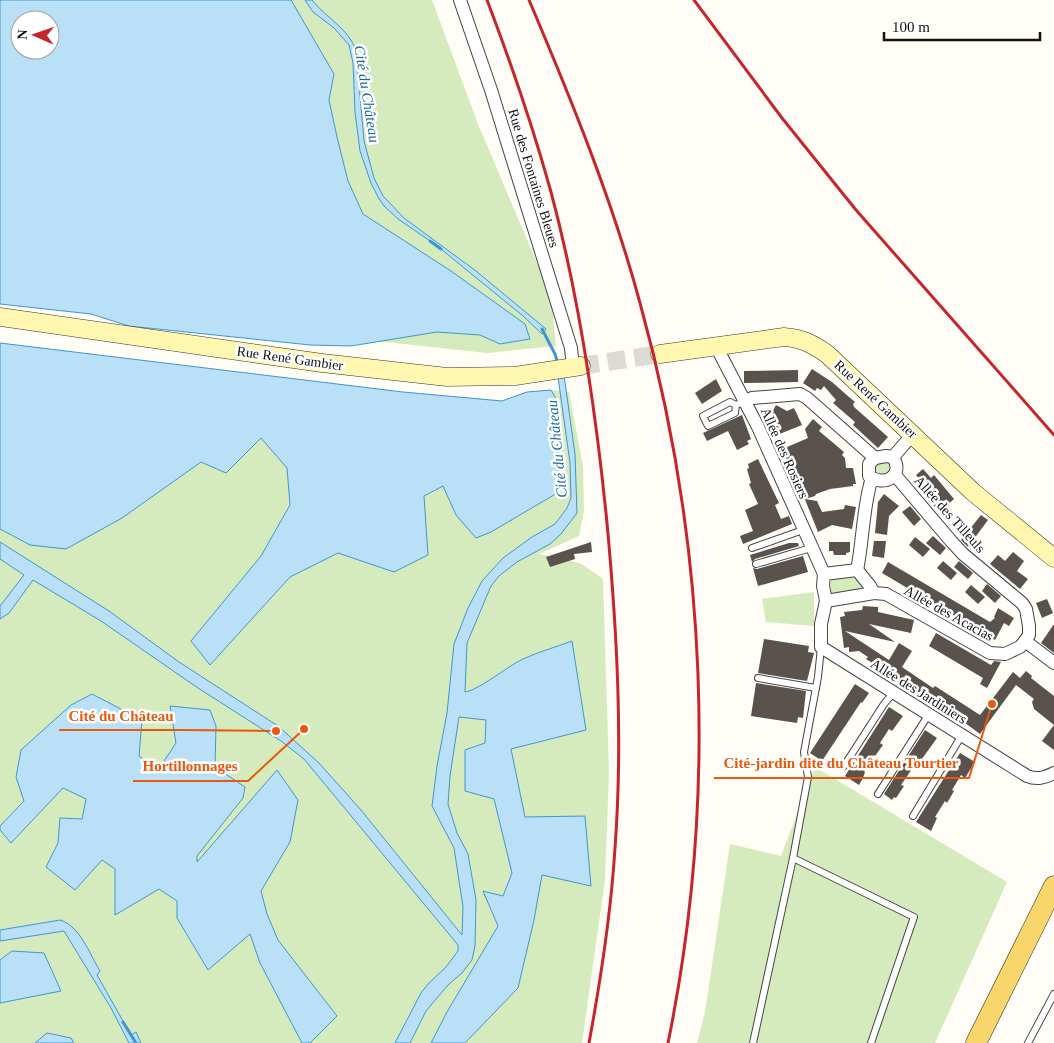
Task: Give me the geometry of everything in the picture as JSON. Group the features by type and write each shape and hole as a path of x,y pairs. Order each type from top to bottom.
{"main road":[{"path":"976,1043 1054,886"}],"street":[{"name":"Rue des Fontaines Bleues","path":"460,0 491,90 577,366"},
{"name":"Rue René Gambier","path":"0,317 322,363 447,377 515,376 577,366"},
{"name":"Rue René Gambier","path":"660,354 784,337 796,338 813,344 827,354 973,492 1054,558"},
{"name":"Allée des Rosiers","path":"716,346 740,403 758,427 824,574"},
{"path":"740,403 752,398 800,394 807,398 875,458"},
{"path":"893,457 897,463 895,475 889,479 878,480 869,476 868,464 875,458 893,457 913,434"},
{"name":"Allée des Tilleuls","path":"895,475 963,554 1022,603 1029,617 1029,635 1025,641"},
{"path":"857,570 868,489 872,478"},
{"path":"821,647 826,601 823,586 824,574 857,570"},
{"path":"857,570 880,594"},
{"path":"826,601 880,594"},
{"name":"Allée des Acacias","path":"880,594 990,653 1005,654 1020,647 1025,641"},
{"path":"1025,641 1054,663"},
{"name":"Allée des Jardiniers","path":"821,647 1026,776 1042,778 1054,773"}],"lane":[{"path":"730,402 740,403 736,412 708,426 703,416 730,402"},
{"path":"752,548 803,530"},
{"path":"756,564 811,548"},
{"path":"753,1043 793,858 808,777 804,752 816,688 821,647"},
{"path":"758,678 816,688"},
{"path":"844,766 884,704 894,692"},
{"path":"878,794 929,714"},
{"path":"913,816 962,735"},
{"path":"793,858 914,917 871,1043"},
{"path":"1028,1043 1054,994"}],"green space":[{"path":"0,0 432,0 478,124 551,296 556,346 487,353 0,300"},
{"path":"0,343 403,392 502,401 527,392 551,390 569,392 583,466 584,511 579,536 539,554 580,563 603,579 609,772 605,880 582,1043 0,1043"},
{"path":"889,460 894,471 882,475 873,472 874,464"},
{"path":"857,577 865,590 830,594 831,579"},
{"path":"814,592 814,626 766,622 762,599"},
{"path":"815,767 1007,882 935,1043 697,1043 705,1012 730,844 781,856"}],"water":[{"path":"0,0 291,0 334,74 329,100 348,181 363,214 451,271 525,324 530,339 500,344 480,335 437,332 351,346 310,345 129,326 91,314 0,304"},
{"path":"305,0 312,0 342,29 348,35 356,50 364,141 374,178 383,196 404,218 476,271 546,329 542,334 523,316 436,245 398,219 384,206 371,183 360,151 355,112 353,63 349,45 334,28 313,12"},
{"path":"0,343 403,392 502,401 527,392 551,390 556,399 559,492 491,532 476,538 456,515 443,486 424,496 428,555 394,572 338,553 290,577 210,665 191,641 261,556 290,505 287,468 261,438 226,473 201,462 122,518 66,549 30,545 0,529"},
{"path":"564,375 575,454 577,513 561,534 550,544 517,562 499,576 491,586 467,643 465,692 478,687 523,659 572,641 586,730 511,749 525,817 585,816 591,886 542,875 534,920 518,988 465,1043 431,1043 447,1012 498,926 483,891 503,896 512,873 494,799 465,791 465,750 485,743 486,720 459,717 450,776 448,804 457,833 468,854 476,900 475,946 472,960 426,1011 410,1043 395,1043 421,993 446,967 458,951 458,945 304,759 281,741 198,688 101,621 33,580 9,613 0,619 0,606 24,575 0,559 0,542 109,611 179,662 278,726 319,763 361,810 462,935 463,907 454,848 432,806 447,713 454,644 468,608 482,581 503,558 532,537 555,524 567,508 571,498 570,463 558,377"},
{"path":"92,694 142,720 139,756 158,770 176,743 170,706 210,710 216,726 215,767 245,787 243,798 197,856 197,862 277,770 298,800 290,842 261,891 267,914 278,940 337,1016 310,1043 302,1043 260,963 250,934 208,970 177,918 177,901 159,889 115,915 115,869 102,860 75,890 46,867 58,843 60,818 82,819 86,799 63,788 11,843 0,830 0,826 24,801 16,777 21,750 71,705"},
{"path":"60,920 67,923 79,934 100,971 97,975 131,1035 136,1032 141,1043 129,1043 111,1008 64,931 0,941 0,930"},
{"path":"12,951 44,953 61,991 0,1003 0,960"},
{"path":"47,1033 71,1038 74,1043 35,1043"}],"building":[{"path":"812,369 832,382 855,402 853,404 854,407 888,437 878,448 853,425 855,422 833,403 836,400 824,386 821,390 817,388 815,391 803,383"},
{"path":"798,370 798,382 744,383 744,371"},
{"path":"716,379 722,391 702,404 695,393"},
{"path":"776,405 787,411 794,408 802,425 777,435 776,422 769,418"},
{"path":"742,415 751,439 747,441 749,444 737,450 728,431 707,441 703,433"},
{"path":"813,419 822,427 819,431 844,452 842,455 845,458 846,468 853,468 856,484 830,489 805,499 817,501 822,512 844,509 845,505 856,507 852,529 832,525 818,532 784,453 788,451 787,447 808,438 805,429"},
{"path":"758,459 779,503 775,505 781,519 789,516 792,524 743,544 740,536 753,531 745,510 758,504 749,484 751,483 747,469 749,468 748,464"},
{"path":"923,469 931,478 934,475 954,499 939,512 919,487 924,484 916,475"},
{"path":"884,494 899,506 889,516 887,535 875,533 878,502"},
{"path":"910,506 921,519 914,526 902,512"},
{"path":"981,515 988,520 968,547 961,540"},
{"path":"933,536 946,548 940,555 926,543"},
{"path":"915,537 930,549 923,557 909,545"},
{"path":"874,541 886,541 884,558 872,556"},
{"path":"591,542 592,552 574,554 575,559 550,567 546,557"},
{"path":"829,542 850,542 850,552 846,553 846,555 834,555 833,551 829,551"},
{"path":"789,543 798,543 799,546 755,559 752,562 750,555"},
{"path":"1013,552 1024,561 1017,571 1028,579 1020,589 990,564 998,555 1005,561"},
{"path":"803,556 808,572 758,586 753,568 757,569"},
{"path":"943,561 957,573 951,580 937,568"},
{"path":"959,561 973,573 968,579 954,567"},
{"path":"888,562 990,622 995,618 998,608 1014,618 1009,626 1004,623 995,640 882,573"},
{"path":"987,584 1001,596 995,603 982,591"},
{"path":"971,585 985,597 978,604 965,592"},
{"path":"1047,599 1053,613 1042,618 1036,603"},
{"path":"863,606 878,607 878,612 914,620 911,633 869,624 895,642 845,631 889,660 899,643 912,651 902,667 933,688 935,686 980,715 1013,672 1020,678 1026,671 1032,676 1031,678 1054,696 1054,725 1034,709 1032,702 1034,699 1016,685 980,734 866,659 868,657 859,651 849,652 849,647 844,648 840,617 845,616 844,612 862,610"},
{"path":"1054,624 1054,653 1041,643"},
{"path":"936,633 991,665 994,661 1001,662 987,688 980,684 983,678 929,646"},
{"path":"764,639 809,646 808,652 814,653 807,681 758,673"},
{"path":"756,683 806,691 803,718 798,717 797,723 751,716"},
{"path":"855,684 869,693 822,761 810,753"},
{"path":"889,707 903,716 892,731 889,729 880,743 883,745 875,756 873,755 859,785 845,776"},
{"path":"1054,725 1054,750 1042,741"},
{"path":"925,730 937,738 901,785 904,786 896,798 894,797 892,800 884,794"},
{"path":"960,753 975,762 965,778 961,775 947,803 945,801 935,817 937,818 931,831 916,822"}],"waterway":[{"name":"Cité du Château","path":"430,241 441,249"},
{"name":"Cité du Château","path":"542,329 558,364"},
{"path":"123,1022 136,1043"}],"tunnel":[{"path":"581,366 660,354"}],"railway":[{"path":"487,0 529,119 561,233 586,356 607,523 614,604 619,767 608,921 589,1043"},
{"path":"529,0 590,150 629,264 662,394 680,486 691,578 698,671 699,765 694,858 684,951 668,1043"},
{"path":"694,0 782,118 856,210 1054,435"}],"place":[{"name":"Cité-jardin dite du Château Tourtier","path":"992,704"},
{"name":"Hortillonnages","path":"304,729"},
{"name":"Cité du Château","path":"276,731"}]}
